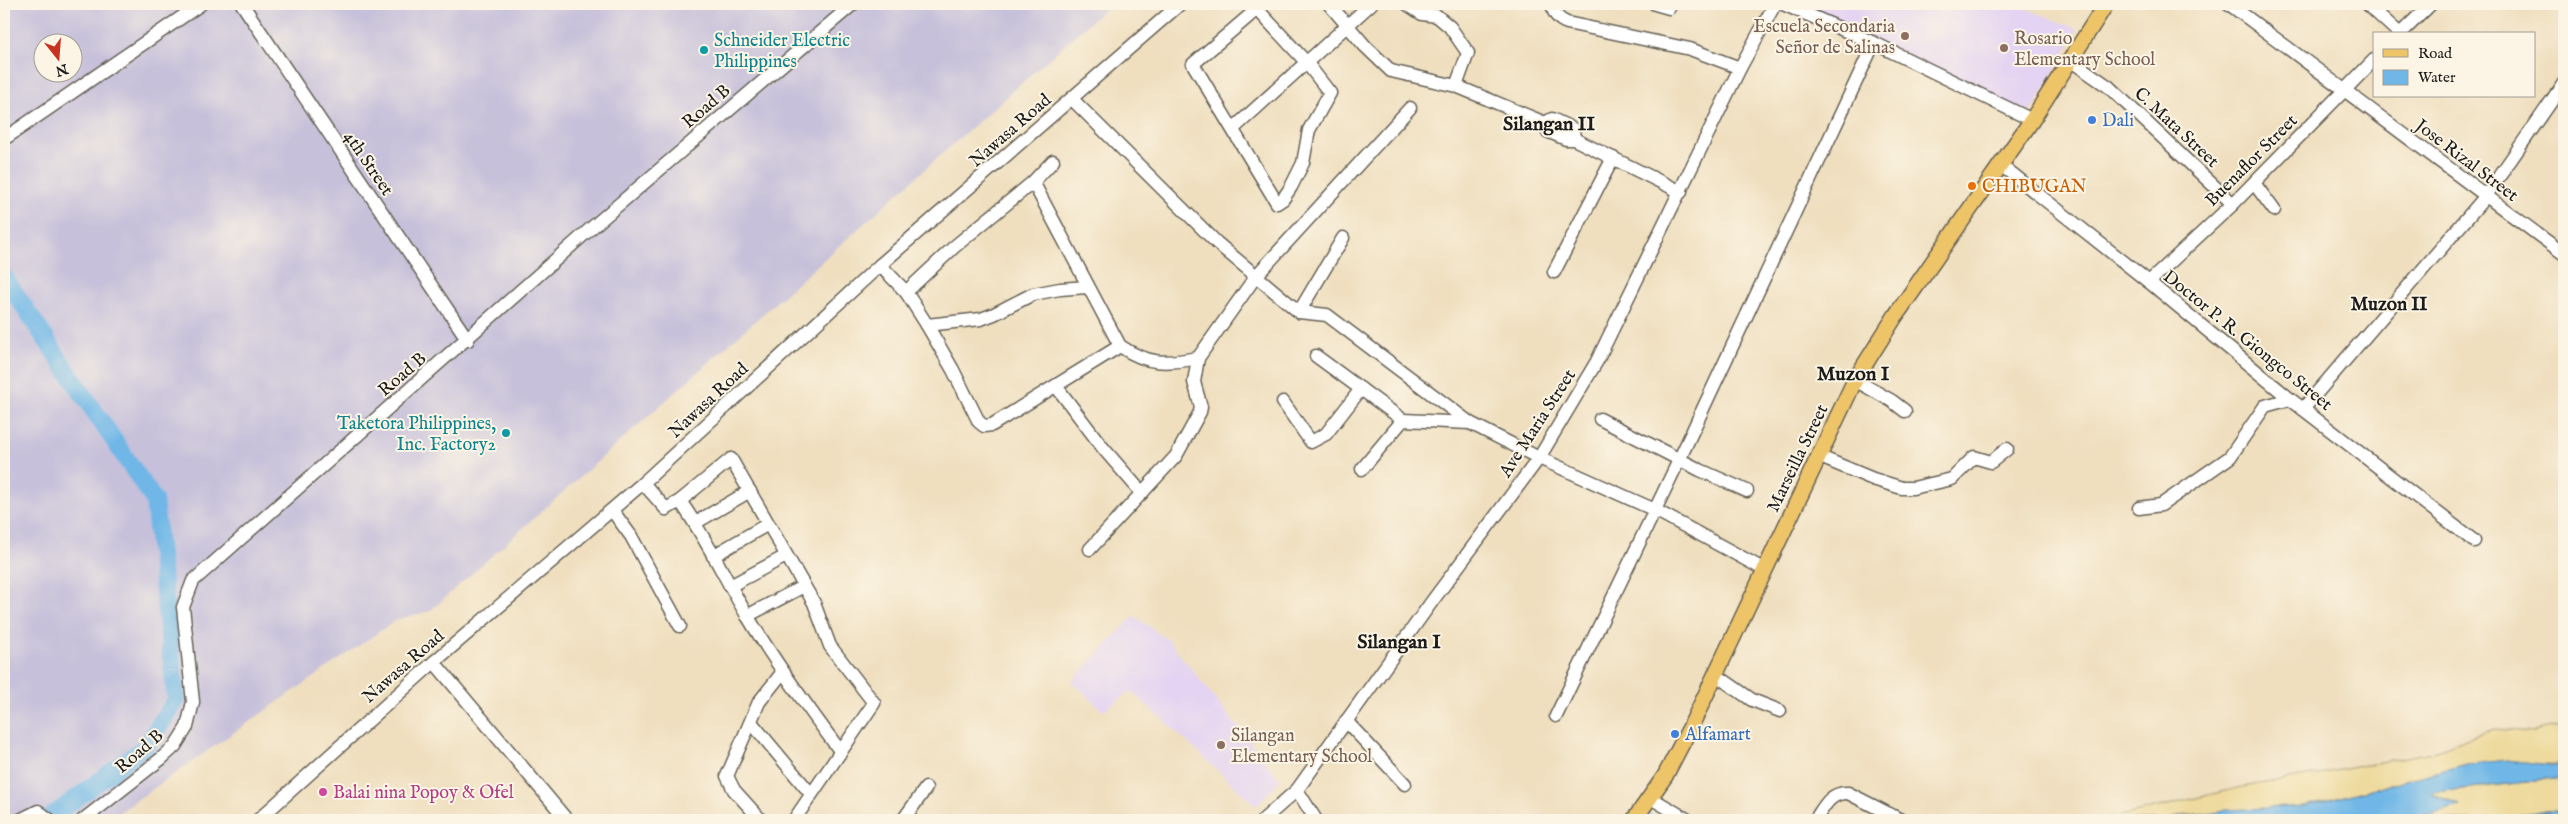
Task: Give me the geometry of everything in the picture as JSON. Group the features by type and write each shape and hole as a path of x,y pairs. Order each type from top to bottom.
{"main road":[{"name":"Marseilla Street","path":"1634,820 1651,798 1687,734 1855,380 1896,315 2032,120 2106,4"}],"street":[{"path":"4,139 201,4"},
{"name":"4th Street","path":"242,4 468,340"},
{"name":"Road B","path":"83,820 162,758 175,746 187,727 193,702 183,607 193,582 468,340 589,230 853,4"},
{"name":"Nawasa Road","path":"259,820 434,662 643,483 880,265 1180,4"},
{"path":"1329,4 1365,46 1391,71 1456,86 1546,123 1547,130 1556,136 1566,140 1574,138 1681,192"},
{"path":"1233,129 1371,4"},
{"path":"1407,4 1422,14 1437,10 1468,54 1456,86"},
{"path":"1553,4 1552,9 1560,20 1567,23 1690,49 1740,68"},
{"path":"1655,4 1669,8 1671,4"},
{"name":"Ave Maria Street","path":"1263,820 1297,790 1539,458 1597,361 1740,68 1775,4"},
{"path":"1783,4 1874,43 2032,120"},
{"name":"Jose Rizal Street","path":"2229,4 2485,197 2564,254"},
{"path":"2367,4 2398,32"},
{"path":"2402,32 2431,4"},
{"path":"1260,6 1306,62 1330,93 1309,130 1303,163 1283,199 1277,202 1193,64 1260,6"},
{"path":"1556,716 1680,458 1874,43"},
{"name":"C. Mata Street","path":"2070,60 2108,86 2233,204"},
{"name":"Buenaflor Street","path":"2149,282 2233,204 2373,61"},
{"path":"2303,409 2485,197 2564,82"},
{"path":"1072,99 1217,243 1299,312 1327,315 1470,423 1539,458 1655,510 1765,570"},
{"path":"1090,549 1176,456 1202,407 1194,382 1198,358 1256,276 1410,108"},
{"path":"1554,272 1613,158"},
{"path":"906,292 954,247 1033,182 1053,161"},
{"name":"Doctor P. R. Giongco Street","path":"2001,165 2149,282 2290,399 2474,541"},
{"path":"1033,182 1087,287 1120,346 1135,356 1166,364 1198,358"},
{"path":"2254,183 2274,210"},
{"path":"1299,312 1343,238"},
{"path":"880,265 906,292 927,325 981,424 992,425 1120,346"},
{"path":"927,325 980,318 994,314 1033,294 1060,288 1087,287"},
{"path":"1316,356 1403,420 1470,423"},
{"path":"1855,380 1892,401 1905,411"},
{"path":"1056,386 1103,448 1142,493"},
{"path":"1283,402 1310,442 1326,434 1361,389"},
{"path":"2139,508 2161,505 2230,457 2265,406 2290,399"},
{"path":"1600,419 1747,491"},
{"path":"1362,469 1403,420"},
{"path":"1818,456 1874,479 1902,488 1913,488 1952,478 1974,456 1991,462 2007,449"},
{"path":"643,483 666,509 680,501 731,459 804,586 822,620 830,646 874,703 794,820"},
{"path":"695,522 750,491"},
{"path":"680,501 695,522 747,616 782,674 842,752"},
{"path":"612,510 631,536 680,626"},
{"path":"713,556 768,524"},
{"path":"730,586 786,556"},
{"path":"747,616 804,586"},
{"path":"434,662 567,820"},
{"path":"761,820 738,795 727,776 752,722 759,702 782,674"},
{"path":"1716,675 1752,700 1780,711"},
{"path":"1346,721 1405,784"},
{"path":"752,722 811,794"},
{"path":"903,820 926,788"},
{"path":"1297,790 1316,820"},
{"path":"1815,820 1831,796 1840,792 1848,793 1901,820"},
{"path":"1651,798 1688,820"},
{"path":"20,820 38,811 47,817"}],"shaded area":[{"path":"4,4 1110,4 430,611 396,620 108,820 4,820"},
{"name":"Rosario Elementary School","path":"1796,4 2014,4 2078,29 2030,114"},
{"name":"Silangan Elementary School","path":"1134,616 1169,641 1280,780 1256,806 1132,691 1103,711 1072,681"}],"sand":[{"path":"2564,725 2564,764 2467,764 2306,806 2185,815 2165,820 2104,820 2242,787 2431,752 2494,729 2533,732"},
{"path":"2564,778 2564,810 2476,820 2407,820 2459,805 2433,794 2434,792"}],"water":[{"path":"2508,760 2558,766 2564,764 2564,778 2434,792 2433,795 2460,806 2407,820 2165,820 2227,810 2306,806 2467,764"},
{"path":"2564,810 2564,820 2476,820"}],"waterway":[{"path":"4,277 154,500 176,700 146,746 47,820"},
{"path":"1647,813 1658,820"}],"place":[{"name":"Escuela Secondaria Señor de Salinas","path":"1905,36"},
{"name":"Rosario Elementary School","path":"2004,48"},
{"name":"Schneider Electric Philippines","path":"704,50"},
{"name":"Dali","path":"2092,120"},
{"name":"CHIBUGAN","path":"1972,186"},
{"name":"Taketora Philippines, Inc. Factory2","path":"506,433"},
{"name":"Alfamart","path":"1675,734"},
{"name":"Silangan Elementary School","path":"1221,745"},
{"name":"Balai nina Popoy & Ofel","path":"323,792"}],"district":[{"name":"Silangan II","path":"1549,123"},
{"name":"Muzon II","path":"2389,303"},
{"name":"Muzon I","path":"1853,373"},
{"name":"Silangan I","path":"1399,641"}]}
